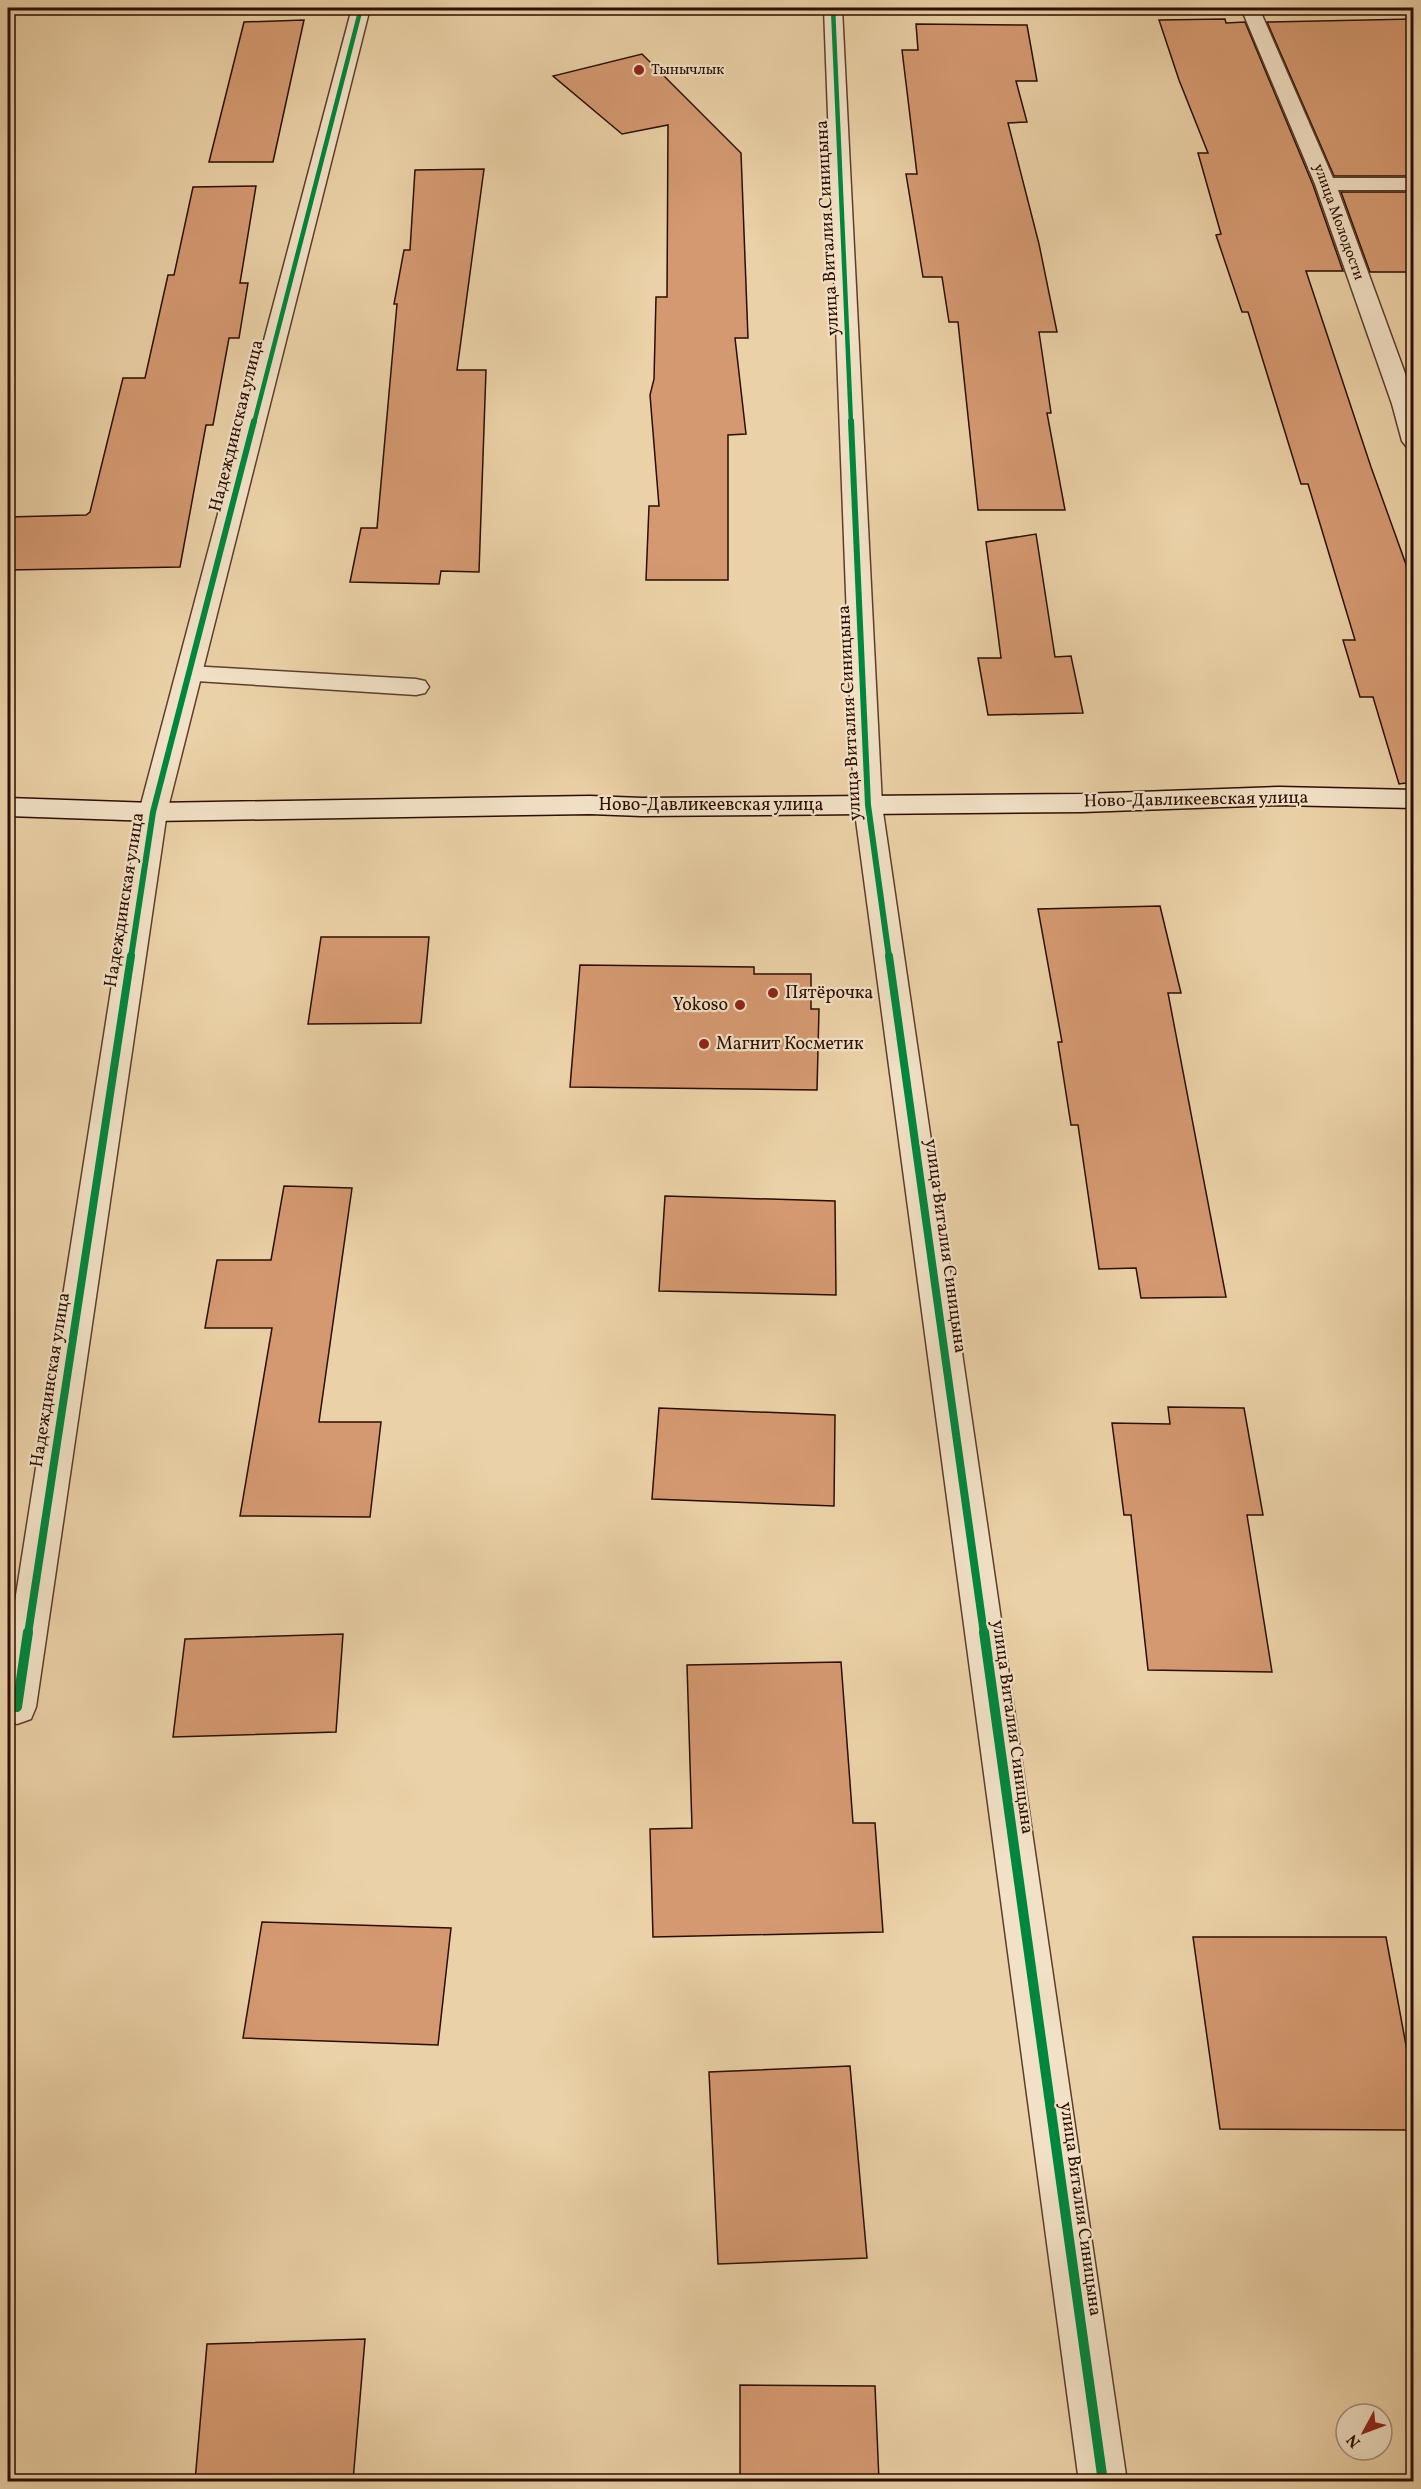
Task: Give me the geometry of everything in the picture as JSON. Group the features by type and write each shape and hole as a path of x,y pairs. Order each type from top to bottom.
{"street":[{"name":"Надеждинская улица","path":"17,1707 153,812 361,8"},
{"name":"улица Виталия Синицына","path":"833,8 868,805 1103,2481"},
{"name":"улица Молодости","path":"1250,8 1325,184 1409,404 1413,441"},
{"path":"1325,184 1413,184"},
{"path":"189,674 416,687"},
{"name":"Ново-Давликеевская улица","path":"8,807 153,812 590,805 642,807 1083,803 1279,796 1413,799"}],"building":[{"path":"1225,19 1226,23 1245,22 1313,185 1343,271 1306,271 1371,467 1413,584 1413,782 1399,784 1373,697 1360,697 1343,640 1355,640 1308,484 1301,484 1248,312 1242,312 1216,235 1221,234 1198,153 1208,153 1179,80 1159,20"},
{"path":"1413,19 1413,176 1334,176 1267,22"},
{"path":"304,20 273,162 209,162 244,22"},
{"path":"916,24 1027,25 1037,81 1016,81 1027,122 1008,123 1039,244 1057,332 1039,332 1051,413 1047,413 1065,510 978,510 958,322 949,322 942,277 923,277 906,174 917,174 902,50 918,50"},
{"path":"642,54 741,153 748,338 735,338 746,434 728,435 728,580 646,580 649,506 659,506 650,395 654,379 656,297 667,297 668,125 622,134 553,76"},
{"path":"484,169 457,370 486,370 479,572 441,571 439,584 350,582 361,528 377,528 397,304 394,304 404,250 410,250 415,170"},
{"path":"256,186 240,283 248,283 239,338 229,338 213,425 206,425 180,567 8,570 8,517 86,515 90,512 123,378 145,378 168,275 174,275 193,187"},
{"path":"1341,192 1413,192 1413,272 1370,272"},
{"path":"1036,534 1055,657 1071,656 1083,713 988,715 978,658 1001,658 986,542"},
{"path":"1160,906 1181,993 1168,993 1226,1297 1141,1298 1136,1268 1099,1269 1078,1125 1071,1125 1058,1042 1062,1042 1038,909"},
{"path":"321,937 429,937 421,1023 308,1024"},
{"path":"580,965 754,967 754,974 811,974 811,1009 819,1009 817,1090 570,1087"},
{"path":"284,1186 352,1188 319,1422 381,1422 370,1517 240,1516 272,1328 205,1328 217,1260 271,1260"},
{"path":"665,1196 835,1201 836,1295 659,1291"},
{"path":"1168,1407 1244,1408 1263,1515 1247,1515 1272,1672 1148,1670 1131,1515 1124,1515 1112,1423 1170,1424"},
{"path":"659,1408 835,1415 834,1506 652,1499"},
{"path":"343,1634 336,1732 173,1737 185,1639"},
{"path":"841,1662 853,1823 875,1823 883,1932 653,1937 650,1829 692,1828 687,1665"},
{"path":"262,1922 451,1928 438,2045 243,2038"},
{"path":"1193,1937 1386,1937 1413,2083 1413,2130 1220,2129"},
{"path":"850,2066 867,2258 718,2264 709,2072"},
{"path":"365,2339 353,2481 195,2481 207,2344"},
{"path":"740,2385 875,2386 879,2481 740,2481"}],"cycle path":[{"path":"17,1707 153,812 361,8"},
{"path":"833,8 868,805 1103,2482"}],"place":[{"name":"Тынычлык","path":"639,70"},
{"name":"Пятёрочка","path":"773,993"},
{"name":"Yokoso","path":"740,1005"},
{"name":"Магнит Косметик","path":"704,1044"}]}
